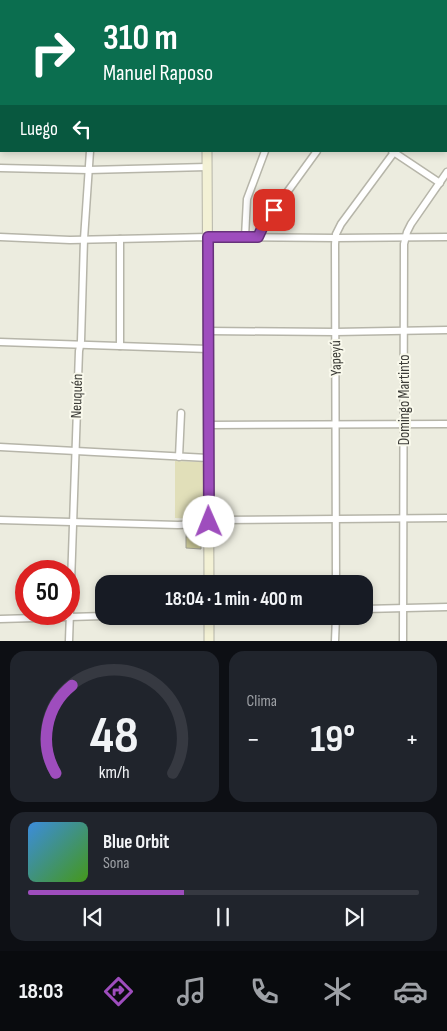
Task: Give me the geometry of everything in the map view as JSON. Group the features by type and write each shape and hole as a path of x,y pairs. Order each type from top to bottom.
{"main road":[{"path":"207,152 209,575"},
{"path":"209,625 209,641"}],"street":[{"name":"Neuquén","path":"71,560 84,239 90,152"},
{"path":"245,237 247,199 265,152"},
{"path":"258,237 264,224 316,152"},
{"path":"394,152 440,183"},
{"name":"Yapeyú","path":"336,575 336,238 341,224 394,152"},
{"path":"0,168 88,170 207,167"},
{"name":"Domingo Martinto","path":"403,641 405,237 411,224 447,172"},
{"path":"0,237 120,239 447,236"},
{"path":"120,239 120,346"},
{"path":"208,331 336,332 447,330"},
{"path":"0,342 208,349"},
{"path":"179,457 181,413"},
{"path":"208,425 447,424"},
{"path":"0,447 208,458"},
{"path":"0,520 178,525 199,524 217,520 447,518"},
{"path":"373,609 447,607"},
{"path":"80,616 95,616"},
{"path":"0,619 15,618"},
{"name":"Neuquén","path":"69,641 70,625"},
{"path":"335,641 336,625"}],"shaded area":[{"path":"175,461 202,462 204,467 205,519 175,518"}],"building":[{"path":"187,530 198,530 201,532 201,538 186,537"},
{"path":"186,537 201,538 201,549 186,548"}],"route":[{"path":"209,522 208,237 258,237 274,210"}]}
